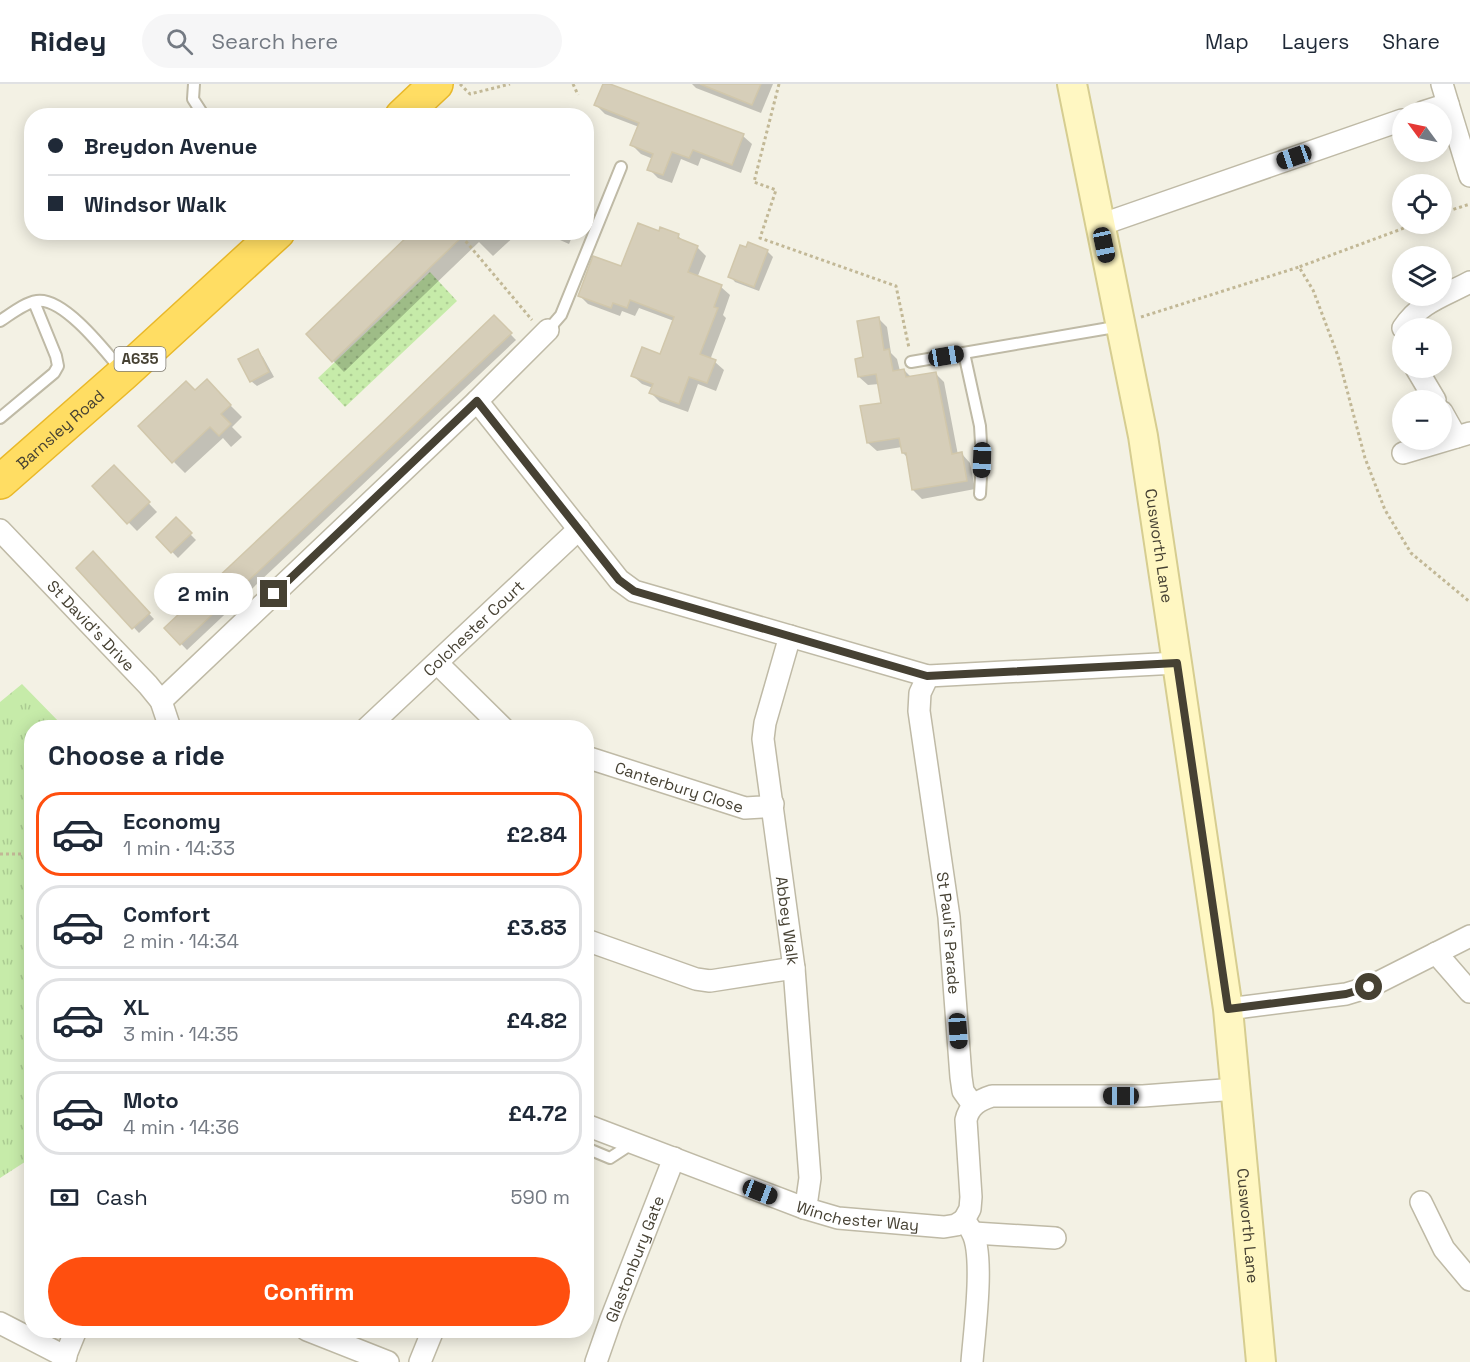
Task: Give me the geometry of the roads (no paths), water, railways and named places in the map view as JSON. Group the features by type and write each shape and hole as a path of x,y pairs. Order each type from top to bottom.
{"highway":[{"path":"410,108 436,84"},
{"name":"Barnsley Road","path":"0,482 124,374 269,240"}],"street":[{"name":"Cusworth Lane","path":"1072,84 1143,436 1177,663 1228,1009 1261,1362"},
{"path":"1445,94 1470,176"},
{"path":"1100,225 1392,123"},
{"path":"1409,318 1429,302 1470,282"},
{"path":"161,701 477,401 546,332"},
{"path":"477,401 619,580 634,591 927,676 1177,663"},
{"path":"1403,453 1463,435 1452,423"},
{"name":"Colchester Court","path":"376,720 579,529"},
{"name":"St David's Drive","path":"0,530 161,701 167,720"},
{"name":"Abbey Walk","path":"790,636 765,723 763,739 794,968 810,1178 804,1208"},
{"path":"437,663 495,720"},
{"name":"St Paul's Parade","path":"927,676 920,693 919,711 949,917 963,1091 973,1105"},
{"name":"Canterbury Close","path":"594,760 745,808 773,804"},
{"path":"1228,1009 1346,994 1369,987 1470,936"},
{"path":"594,943 696,979 710,981 794,968"},
{"path":"1436,954 1470,992"},
{"path":"972,1362 978,1298 969,1227 971,1197 966,1120 973,1105 992,1096 1143,1096 1236,1089"},
{"name":"Winchester Way","path":"594,1128 804,1208 838,1218 944,1227 956,1225 1055,1238"},
{"name":"Glastonbury Gate","path":"597,1362 611,1319 674,1158"},
{"path":"1418,1199 1444,1249 1470,1280"},
{"path":"0,1323 24,1336"},
{"path":"27,1338 64,1359 73,1338"},
{"path":"327,1338 388,1362"},
{"path":"420,1362 430,1338"}],"lane":[{"path":"194,84 193,99 199,108"},
{"path":"594,234 621,167"},
{"path":"546,332 561,315 591,240"},
{"path":"0,321 34,302 45,301 65,311 90,333 124,374"},
{"path":"0,418 54,373 58,366 34,302"},
{"path":"912,362 1121,326"},
{"path":"964,353 980,426 982,460 980,494"},
{"path":"594,1151 610,1158 633,1143"}]}
